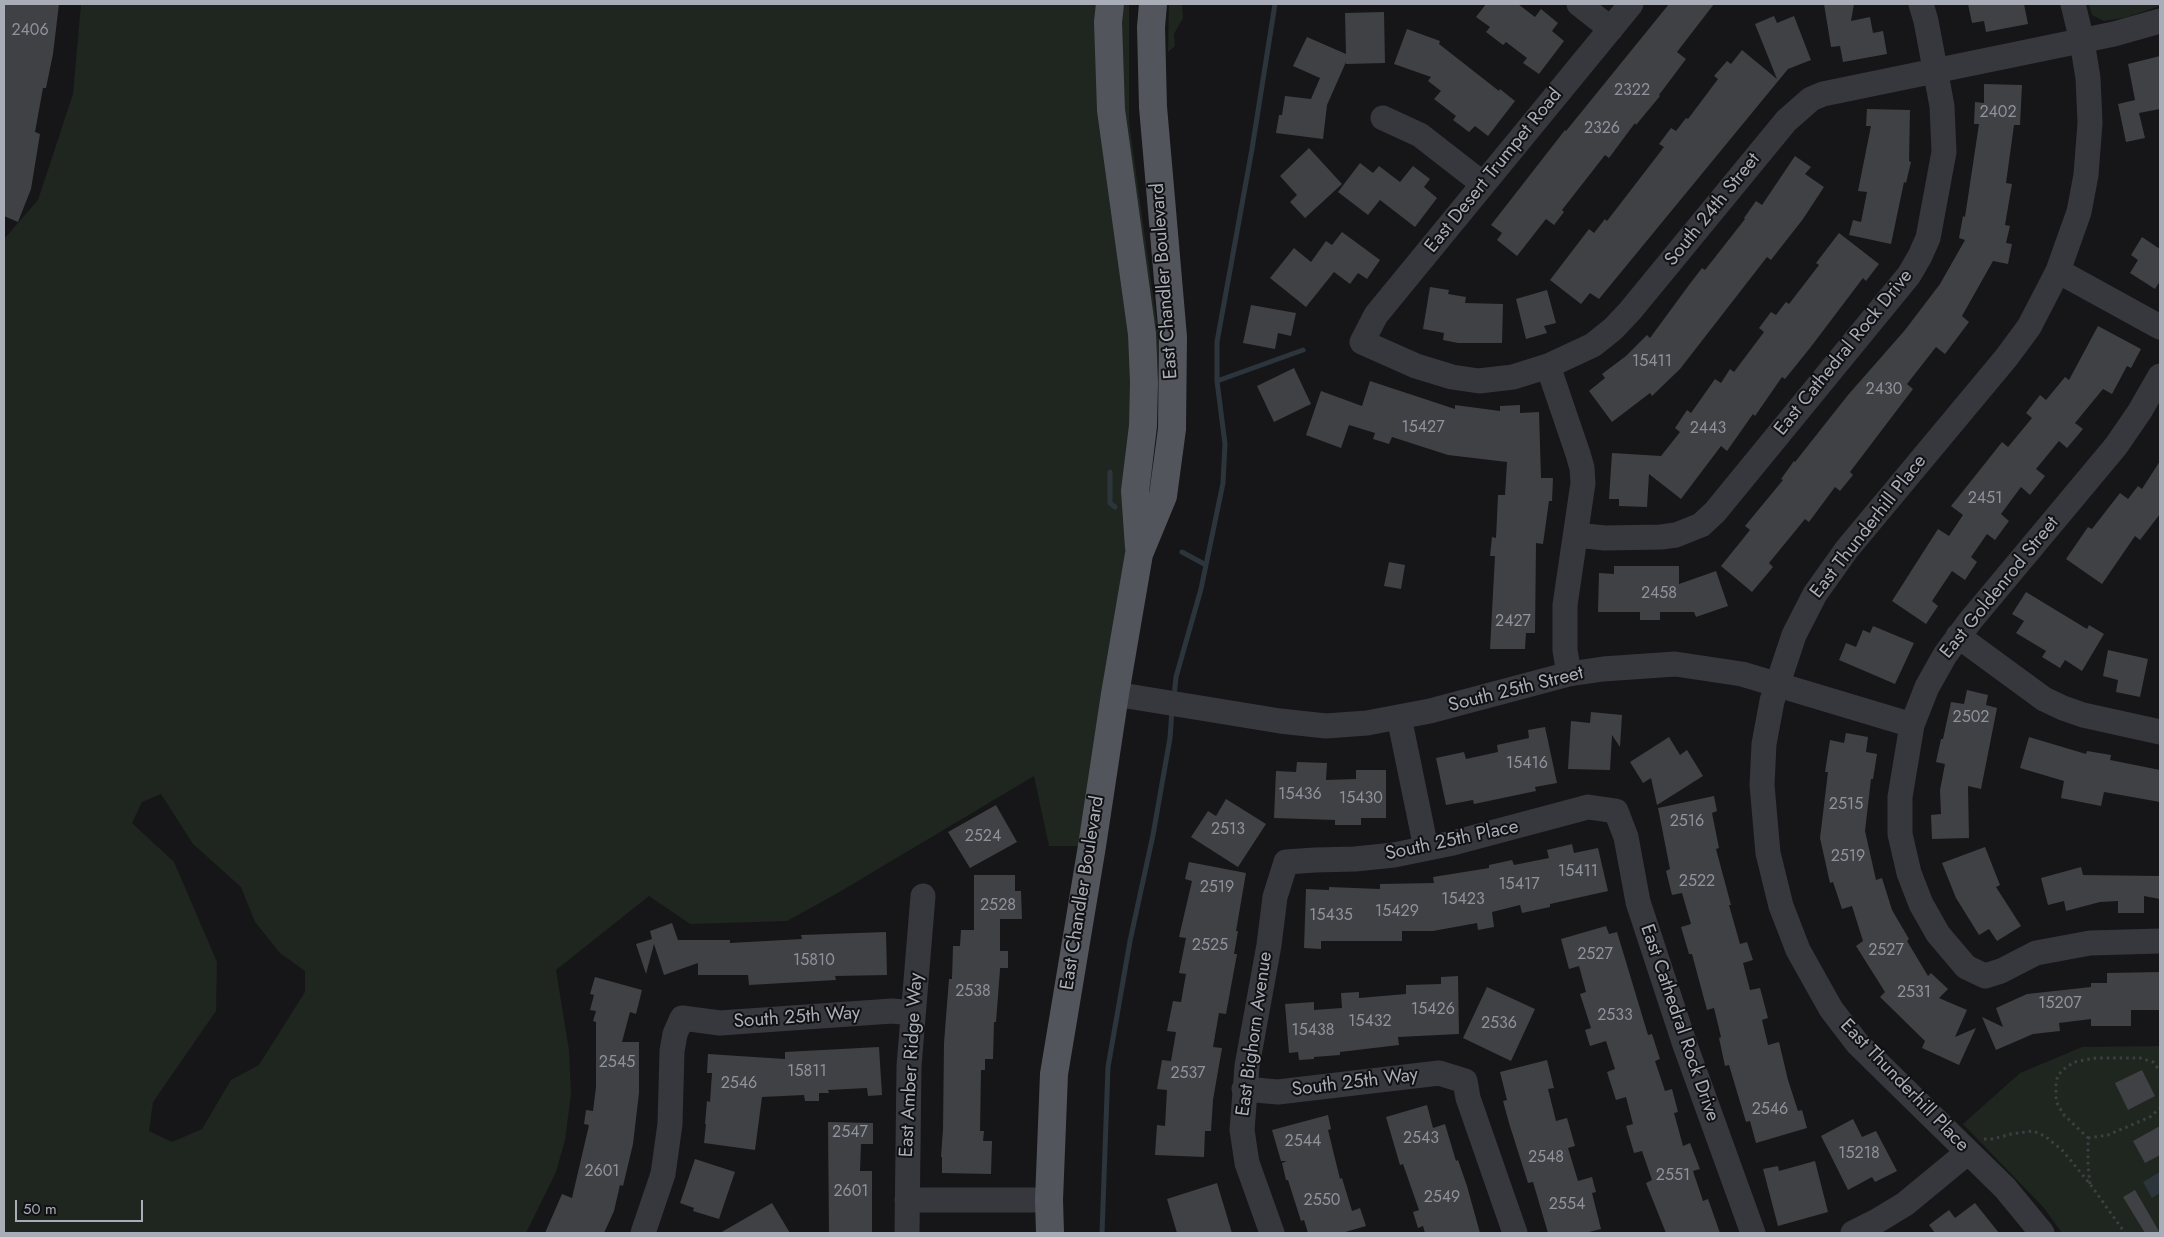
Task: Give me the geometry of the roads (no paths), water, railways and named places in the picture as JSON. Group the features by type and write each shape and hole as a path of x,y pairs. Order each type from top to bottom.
{"main road":[{"name":"East Chandler Boulevard","path":"1110,4 1108,22 1111,110 1142,334 1143,426 1135,491 1139,554"},
{"name":"East Chandler Boulevard","path":"1050,1233 1048,1200 1054,1074 1139,554 1163,496 1172,429 1173,337 1153,107 1151,27 1153,4"}],"street":[{"path":"1579,4 1610,29"},
{"name":"East Desert Trumpet Road","path":"1362,342 1376,315 1631,4"},
{"name":"East Cathedral Rock Drive","path":"1576,535 1605,538 1661,537 1676,535 1701,525 1715,512 1909,275 1928,238 1944,152 1942,106 1921,4"},
{"name":"East Thunderhill Place","path":"2042,1233 2005,1188 1857,1043 1831,1009 1798,950 1790,931 1768,853 1762,806 1764,744 1777,684 1794,635 1815,594 1847,549 2006,358 2029,327 2058,271 2079,212 2089,152 2090,101 2082,41 2073,4"},
{"name":"South 24th Street","path":"1362,342 1416,366 1452,376 1480,380 1513,376 1548,366 1593,345 1612,330 1630,311 1786,121 1811,99 1823,94 2114,34 2160,20"},
{"path":"1383,118 1420,135 1484,184"},
{"path":"2058,271 2160,327"},
{"path":"1548,366 1582,468 1582,498 1565,605 1565,650 1569,674"},
{"name":"East Goldenrod Street","path":"2160,376 2140,411 2116,446 1945,654 1927,687 1912,725 1900,797 1900,834 1909,873 1922,904 1938,934 1966,967 1985,976 2001,971 2036,952 2090,943 2160,941"},
{"path":"1958,636 2044,699 2082,715 2160,732"},
{"name":"South 25th Street","path":"1115,694 1280,721 1326,726 1367,723 1430,711 1569,674 1603,669 1675,664 1722,670 1777,684 1912,725"},
{"path":"1399,717 1426,848"},
{"name":"South 25th Place","path":"1286,862 1355,859 1426,848 1535,822 1588,807 1616,811"},
{"name":"East Cathedral Rock Drive","path":"1616,811 1626,837 1638,902 1666,988 1753,1233"},
{"name":"East Bighorn Avenue","path":"1272,1233 1246,1162 1242,1130 1244,1090 1269,945 1275,897 1286,862"},
{"name":"East Amber Ridge Way","path":"907,1233 909,1066 923,896"},
{"name":"South 25th Way","path":"642,1233 663,1174 670,1124 672,1051 675,1034 682,1018 720,1023 892,1012 913,1013"},
{"name":"South 25th Way","path":"1244,1090 1278,1092 1439,1073 1466,1081 1468,1098 1515,1233"},
{"path":"1853,1233 1905,1204 1965,1150"},
{"path":"907,1200 1048,1200"}],"waterway":[{"path":"1174,697 1176,677 1201,589 1223,483 1225,444 1217,381 1217,342 1252,149 1275,4"},
{"path":"1217,381 1303,350"},
{"path":"1110,472 1110,503 1115,507"},
{"path":"1182,552 1206,565"},
{"path":"1102,1233 1108,1067 1130,941 1153,835 1170,738 1172,710"}]}
